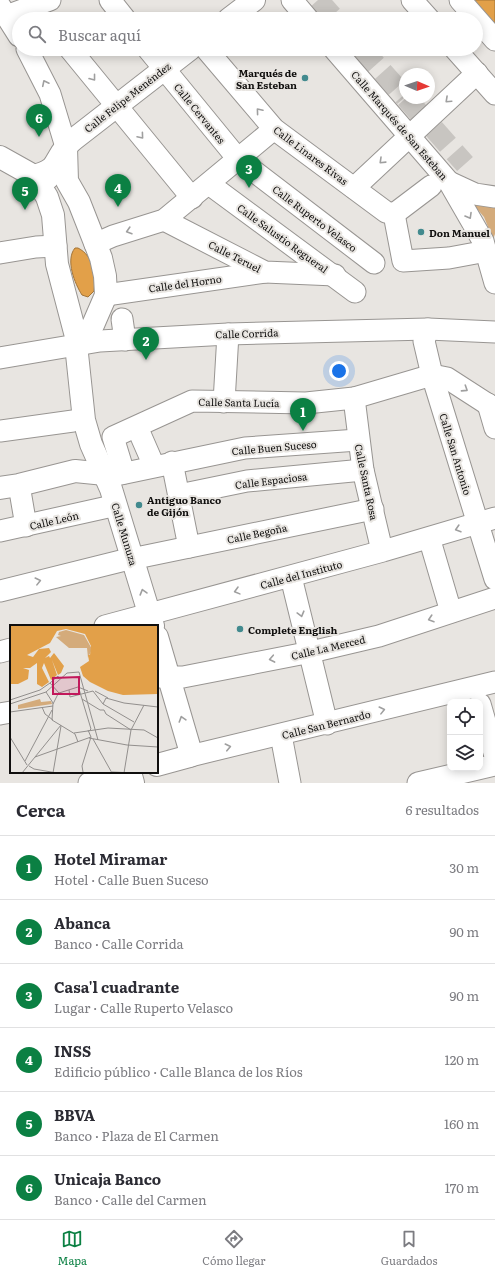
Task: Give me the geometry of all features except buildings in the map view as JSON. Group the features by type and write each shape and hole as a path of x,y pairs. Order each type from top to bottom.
{"main road":[{"path":"238,12 254,0"},
{"name":"Calle Felipe Menéndez","path":"34,176 47,172 55,166 66,147 181,56"},
{"path":"66,147 67,180 79,202 105,276 103,301 93,325 78,344"},
{"path":"0,157 34,176 67,180"},
{"name":"Calle Munuza","path":"34,176 47,197 52,215 56,245 56,264 78,344 77,354 84,420 89,448 116,474 112,489 137,557 151,620"},
{"path":"56,245 64,236 74,232 85,232 94,243"},
{"path":"64,294 78,307 86,310 103,301"},
{"path":"75,471 84,461 89,448"},
{"path":"9,486 75,471 116,474"},
{"path":"158,644 163,677 190,747 190,756"},
{"name":"Calle San Bernardo","path":"158,764 190,756"},
{"path":"129,773 134,783"}],"street":[{"path":"110,0 119,12"},
{"path":"292,0 302,12"},
{"path":"412,0 423,12"},
{"path":"460,0 470,12"},
{"path":"12,25 3,11 44,6"},
{"path":"483,26 495,40"},
{"path":"31,56 50,94 66,147"},
{"path":"76,56 192,198"},
{"name":"Calle Cervantes","path":"154,56 238,159"},
{"name":"Calle Linares Rivas","path":"212,56 274,129 386,212 394,214"},
{"name":"Calle Marqués de San Esteban","path":"340,56 410,135 440,184 483,241 495,283"},
{"path":"461,56 495,94"},
{"path":"354,188 477,73"},
{"path":"94,243 164,220 274,129"},
{"name":"Calle Ruperto Velasco","path":"238,159 374,263"},
{"name":"Calle Salustio Regueral","path":"209,184 356,292"},
{"path":"440,184 394,214 403,261 449,258 476,253"},
{"name":"Calle Marqués de San Esteban","path":"440,184 475,194 495,196"},
{"name":"Calle Teruel","path":"164,220 265,272 334,275"},
{"path":"0,253 56,245"},
{"name":"Calle del Horno","path":"103,301 265,272"},
{"path":"122,319 125,340"},
{"name":"Calle Corrida","path":"0,358 78,344 228,334 428,329 495,332"},
{"name":"Calle San Antonio","path":"428,329 424,341 432,375 486,521 495,579"},
{"path":"224,402 228,334"},
{"path":"432,375 447,378 491,406 495,428"},
{"name":"Calle Santa Lucía","path":"116,474 112,437 192,401 306,403 354,398 432,375"},
{"name":"Calle Santa Rosa","path":"354,398 358,440 363,470 380,542"},
{"path":"0,431 73,421"},
{"path":"139,425 164,464 180,495 189,547"},
{"name":"Calle Buen Suceso","path":"116,474 245,448 358,440"},
{"name":"Calle Espaciosa","path":"180,495 247,481 363,470"},
{"path":"9,486 26,526"},
{"name":"Calle León","path":"0,531 108,507"},
{"name":"Calle Begoña","path":"0,590 137,557 373,509"},
{"name":"Calle del Instituto","path":"114,625 151,620 291,577 486,521"},
{"path":"431,544 451,612"},
{"path":"291,577 311,652 327,724"},
{"name":"Calle La Merced","path":"163,677 183,677 311,652 379,636 495,598"},
{"path":"0,652 10,649"},
{"name":"Calle San Bernardo","path":"190,756 327,724 478,698 495,682"},
{"path":"478,698 495,756"},
{"path":"0,714 10,712"},
{"path":"281,735 290,783"},
{"path":"418,783 495,765"},
{"path":"88,783 125,773"}],"shaded area":[{"path":"468,0 495,0 495,30 483,17 483,12 479,12"},
{"path":"473,204 495,204 495,234 493,239 484,217"},
{"path":"75,248 78,248 88,256 93,267 95,279 94,291 88,297 82,295 72,272 71,259"}],"tunnel":[{"path":"318,0 329,12"},
{"path":"368,56 399,90"},
{"path":"411,104 420,114"},
{"path":"434,129 465,164"}],"place":[{"name":"Marqués de San Esteban","path":"305,78"},
{"name":"Unicaja Banco","path":"39,137"},
{"name":"Casa'l cuadrante","path":"249,188"},
{"name":"INSS","path":"118,207"},
{"name":"BBVA","path":"25,210"},
{"name":"Don Manuel","path":"421,232"},
{"name":"Abanca","path":"146,360"},
{"name":"Hotel Miramar","path":"303,431"},
{"name":"Antiguo Banco de Gijón","path":"139,505"},
{"name":"Complete English","path":"240,629"}]}
